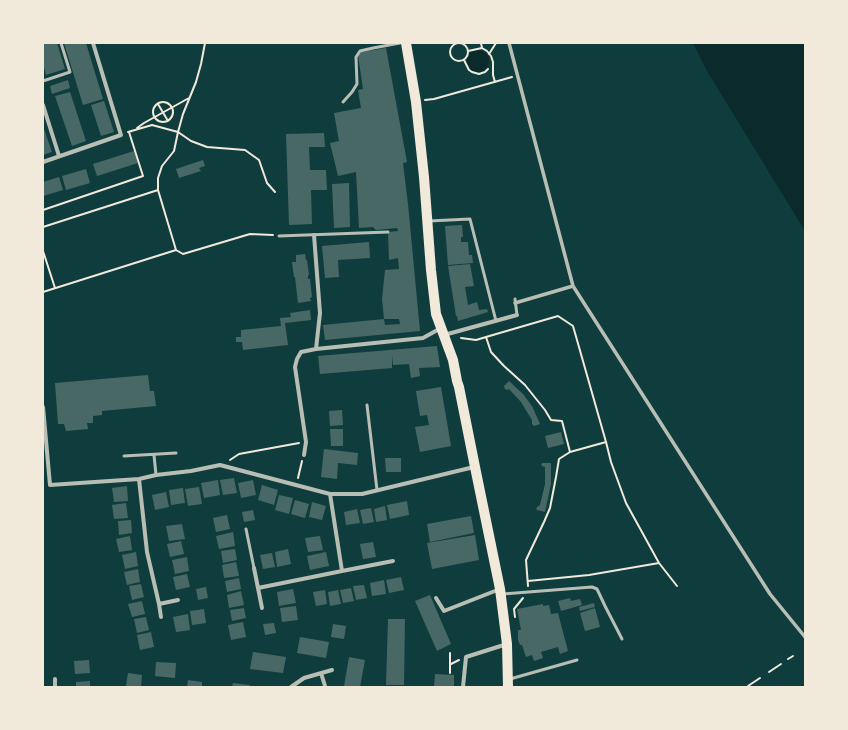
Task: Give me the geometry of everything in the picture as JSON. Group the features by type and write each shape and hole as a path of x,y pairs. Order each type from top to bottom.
{"main road":[{"path":"406,43 416,102 424,177 426,221 436,314 453,360 500,592 507,644 508,683"}],"street":[{"path":"43,162 120,135 93,43"},
{"path":"509,43 573,286 770,594 805,637"},
{"path":"43,105 59,156"},
{"path":"314,235 320,313 316,349"},
{"path":"515,301 573,286"},
{"path":"304,455 306,442 294,367 296,359 301,352 316,349 423,338 442,332 517,315"},
{"path":"43,407 50,485 139,479 156,475 220,466 330,494 362,494 475,467"},
{"path":"139,479 147,552 161,617"},
{"path":"330,494 342,571"},
{"path":"258,588 393,562"},
{"path":"254,568 262,608"},
{"path":"436,598 444,612 500,592"},
{"path":"158,604 178,600"},
{"path":"463,687 466,657 507,644"},
{"path":"291,687 304,678 332,670"},
{"path":"321,673 325,686"},
{"path":"55,679 55,687"}],"lane":[{"path":"43,81 70,72 61,43"},
{"path":"343,102 357,84 357,54 360,51 400,43"},
{"path":"426,221 470,219 496,320"},
{"path":"279,236 388,232"},
{"path":"515,301 517,315"},
{"path":"367,405 377,490"},
{"path":"124,456 176,453"},
{"path":"154,455 156,475"},
{"path":"246,529 254,568"},
{"path":"500,592 528,592 592,587 597,589 622,639"},
{"path":"508,683 576,660"}],"path":[{"path":"206,43 196,82 183,114 174,152 162,166 158,178 158,190 176,250 183,254 250,234 279,236"},
{"path":"457,43 463,44 468,51 468,56 459,62 451,57 450,51 452,46 457,43"},
{"path":"481,43 482,48"},
{"path":"489,54 496,43"},
{"path":"468,51 482,48 488,51 493,62 493,75 495,82"},
{"path":"464,60 469,70 472,72 479,74 488,69"},
{"path":"434,99 518,76"},
{"path":"136,129 154,117 190,98"},
{"path":"163,102 172,107 172,116 168,121 159,121 154,117 153,110 158,104 163,102"},
{"path":"158,104 168,121"},
{"path":"120,135 152,125 178,132 191,141 207,146 245,150 259,160 266,183 275,192"},
{"path":"43,210 143,176 129,132"},
{"path":"43,227 158,190"},
{"path":"43,292 176,250"},
{"path":"43,251 55,288"},
{"path":"442,332 476,340 558,316 573,326 611,462 626,503 659,563 677,586"},
{"path":"486,337 491,352 504,366 526,385 551,420 562,421 570,452"},
{"path":"220,466 239,454 306,442"},
{"path":"528,592 526,560 550,508 558,459 570,452 606,442"},
{"path":"296,485 304,455"},
{"path":"528,581 589,575 659,563"},
{"path":"450,653 450,673"},
{"path":"788,659 793,656"},
{"path":"770,672 781,664"},
{"path":"748,686 760,678"}],"water":[{"path":"693,43 805,43 805,231 707,71"},
{"path":"478,50 482,51 488,57 488,65 482,71 478,72 474,71 468,65 467,61 468,57 474,51"}],"building":[{"path":"43,43 57,43 65,69 46,75 43,64"},
{"path":"64,43 86,43 103,99 83,105"},
{"path":"386,48 407,162 403,163 420,331 325,340 323,325 384,319 382,299 385,270 399,269 398,258 389,260 388,232 398,231 397,228 376,230 373,227 359,228 356,172 338,176 330,143 339,141 334,113 361,108 358,90 363,89 358,55 361,52","holes":["384,319 399,319 400,324 385,325"]},
{"path":"68,80 70,88 52,94 50,86"},
{"path":"70,92 86,141 72,146 55,96"},
{"path":"104,101 114,132 101,136 91,105"},
{"path":"43,126 52,152 43,155"},
{"path":"324,133 325,147 309,147 310,170 326,170 327,190 311,190 312,224 289,225 286,134"},
{"path":"134,151 138,163 97,176 93,164"},
{"path":"203,160 205,166 199,168 201,171 179,178 176,169"},
{"path":"86,169 90,183 66,190 62,176"},
{"path":"59,177 63,190 43,196 43,182"},
{"path":"349,183 350,227 334,228 332,184"},
{"path":"462,225 463,237 461,237 461,242 468,242 469,255 472,255 473,263 448,265 445,226"},
{"path":"369,242 370,258 338,260 339,277 325,278 322,246"},
{"path":"305,254 312,297 310,298 311,301 298,303 292,262 296,262 296,255"},
{"path":"470,264 474,286 465,287 468,305 477,302 479,310 487,309 488,312 458,321 448,266"},
{"path":"310,310 311,320 285,323 288,345 243,350 242,342 236,342 236,337 241,337 241,330 281,326 280,318 291,317 290,313"},
{"path":"437,346 440,367 419,368 420,376 411,378 409,364 393,365 392,355 392,368 320,374 318,356"},
{"path":"148,375 150,391 154,391 156,406 102,411 102,415 93,416 93,423 87,423 88,429 66,431 64,424 58,424 55,383"},
{"path":"509,381 523,394 532,406 540,424 534,426 532,424 532,420 521,402 509,389 505,389 504,386"},
{"path":"441,387 451,446 420,452 415,427 429,425 427,415 420,416 416,391"},
{"path":"342,410 343,425 330,426 329,411"},
{"path":"330,429 343,429 343,446 331,446"},
{"path":"561,432 564,444 548,448 545,436"},
{"path":"324,449 358,453 357,465 338,463 337,479 321,477"},
{"path":"385,458 401,458 401,472 386,472"},
{"path":"551,463 551,484 545,512 537,510 536,508 540,505 545,484 545,467 541,464"},
{"path":"234,478 237,493 223,495 220,480"},
{"path":"218,480 220,495 204,498 201,483"},
{"path":"253,480 256,495 241,498 238,483"},
{"path":"262,485 278,490 274,505 258,500"},
{"path":"127,486 128,501 114,502 112,488"},
{"path":"199,487 202,504 188,506 185,489"},
{"path":"183,488 185,503 171,505 169,490"},
{"path":"166,492 169,507 155,510 152,495"},
{"path":"279,495 293,498 289,514 275,510"},
{"path":"295,500 309,504 305,518 291,514"},
{"path":"407,501 409,515 390,519 387,505"},
{"path":"312,502 326,506 322,520 309,517"},
{"path":"126,503 128,518 114,519 112,505"},
{"path":"385,506 387,520 376,522 374,509"},
{"path":"371,508 374,522 363,524 360,510"},
{"path":"357,509 360,523 346,525 344,512"},
{"path":"253,510 255,520 244,522 242,512"},
{"path":"227,515 230,529 216,532 213,518"},
{"path":"471,516 474,533 430,542 427,524"},
{"path":"131,520 132,533 119,535 118,521"},
{"path":"182,524 185,539 169,541 166,526"},
{"path":"233,532 235,546 219,549 216,536"},
{"path":"475,535 479,560 432,569 427,543"},
{"path":"130,536 132,550 119,552 116,539"},
{"path":"320,536 323,550 308,552 305,538"},
{"path":"181,541 184,554 170,557 167,544"},
{"path":"373,542 376,557 363,559 360,544"},
{"path":"235,549 237,560 223,563 221,551"},
{"path":"288,549 291,564 277,567 275,552"},
{"path":"136,552 138,566 125,569 122,555"},
{"path":"326,552 329,566 310,570 307,556"},
{"path":"272,553 275,567 263,569 260,555"},
{"path":"187,557 189,571 175,574 172,560"},
{"path":"236,562 239,576 224,578 222,565"},
{"path":"138,569 140,582 127,585 124,572"},
{"path":"187,574 190,587 176,590 173,577"},
{"path":"401,577 404,590 389,593 386,580"},
{"path":"239,578 241,589 227,592 225,581"},
{"path":"384,580 386,594 372,596 370,583"},
{"path":"141,584 144,597 132,600 129,586"},
{"path":"364,585 367,598 356,600 353,586"},
{"path":"206,587 208,598 198,600 196,589"},
{"path":"351,588 354,601 343,603 340,590"},
{"path":"293,589 296,603 279,606 277,592"},
{"path":"325,590 327,604 316,606 313,592"},
{"path":"338,590 341,604 330,606 328,592"},
{"path":"241,591 244,605 229,608 227,595"},
{"path":"430,595 451,644 437,651 415,601"},
{"path":"570,598 571,601 580,599 582,605 561,611 558,601"},
{"path":"142,601 145,614 132,617 128,604"},
{"path":"594,603 595,607 580,611 579,607"},
{"path":"543,604 543,606 549,605 551,614 558,613 568,651 560,654 558,647 541,652 543,658 534,661 532,655 526,657 522,645 520,645 518,640 518,630 521,630 517,609"},
{"path":"296,606 298,620 282,622 280,608"},
{"path":"244,608 246,618 232,621 230,610"},
{"path":"595,608 600,627 585,631 580,613"},
{"path":"204,609 206,623 192,625 190,611"},
{"path":"188,614 190,630 176,632 173,617"},
{"path":"146,617 149,630 137,633 134,619"},
{"path":"388,619 405,619 404,685 386,685"},
{"path":"243,622 246,637 231,640 228,625"},
{"path":"274,623 276,633 265,635 263,624"},
{"path":"333,624 346,626 344,639 331,637"},
{"path":"151,632 154,647 140,650 137,635"},
{"path":"300,637 329,642 326,658 297,653"},
{"path":"253,652 286,657 283,673 250,669"},
{"path":"349,657 365,660 360,687 344,686"},
{"path":"89,660 90,673 75,674 74,661"},
{"path":"156,662 176,663 175,678 155,676"},
{"path":"128,673 142,675 141,687 126,686"},
{"path":"435,674 454,675 454,687 434,687"},
{"path":"188,680 202,682 202,687 187,687"},
{"path":"90,681 90,687 76,687 76,682"},
{"path":"233,683 250,685 249,687 232,687"}]}
